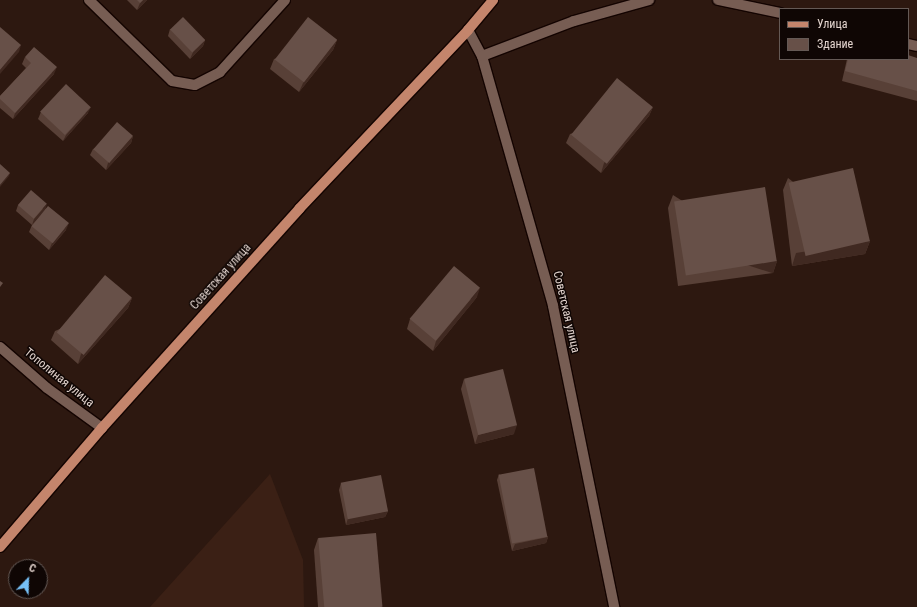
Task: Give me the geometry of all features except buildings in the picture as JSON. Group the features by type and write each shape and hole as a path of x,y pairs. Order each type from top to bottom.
{"main road":[{"name":"Советская улица","path":"0,547 102,428 300,209 468,30 489,1"}],"street":[{"path":"89,0 172,81 195,85 220,72 285,0"},
{"path":"482,56 574,22 649,0"},
{"path":"718,0 779,13"},
{"name":"Советская улица","path":"468,30 482,56 553,306 614,607"},
{"name":"Тополиная улица","path":"0,346 47,388 102,428"}],"shaded area":[{"path":"270,474 303,560 304,607 150,607"}]}
